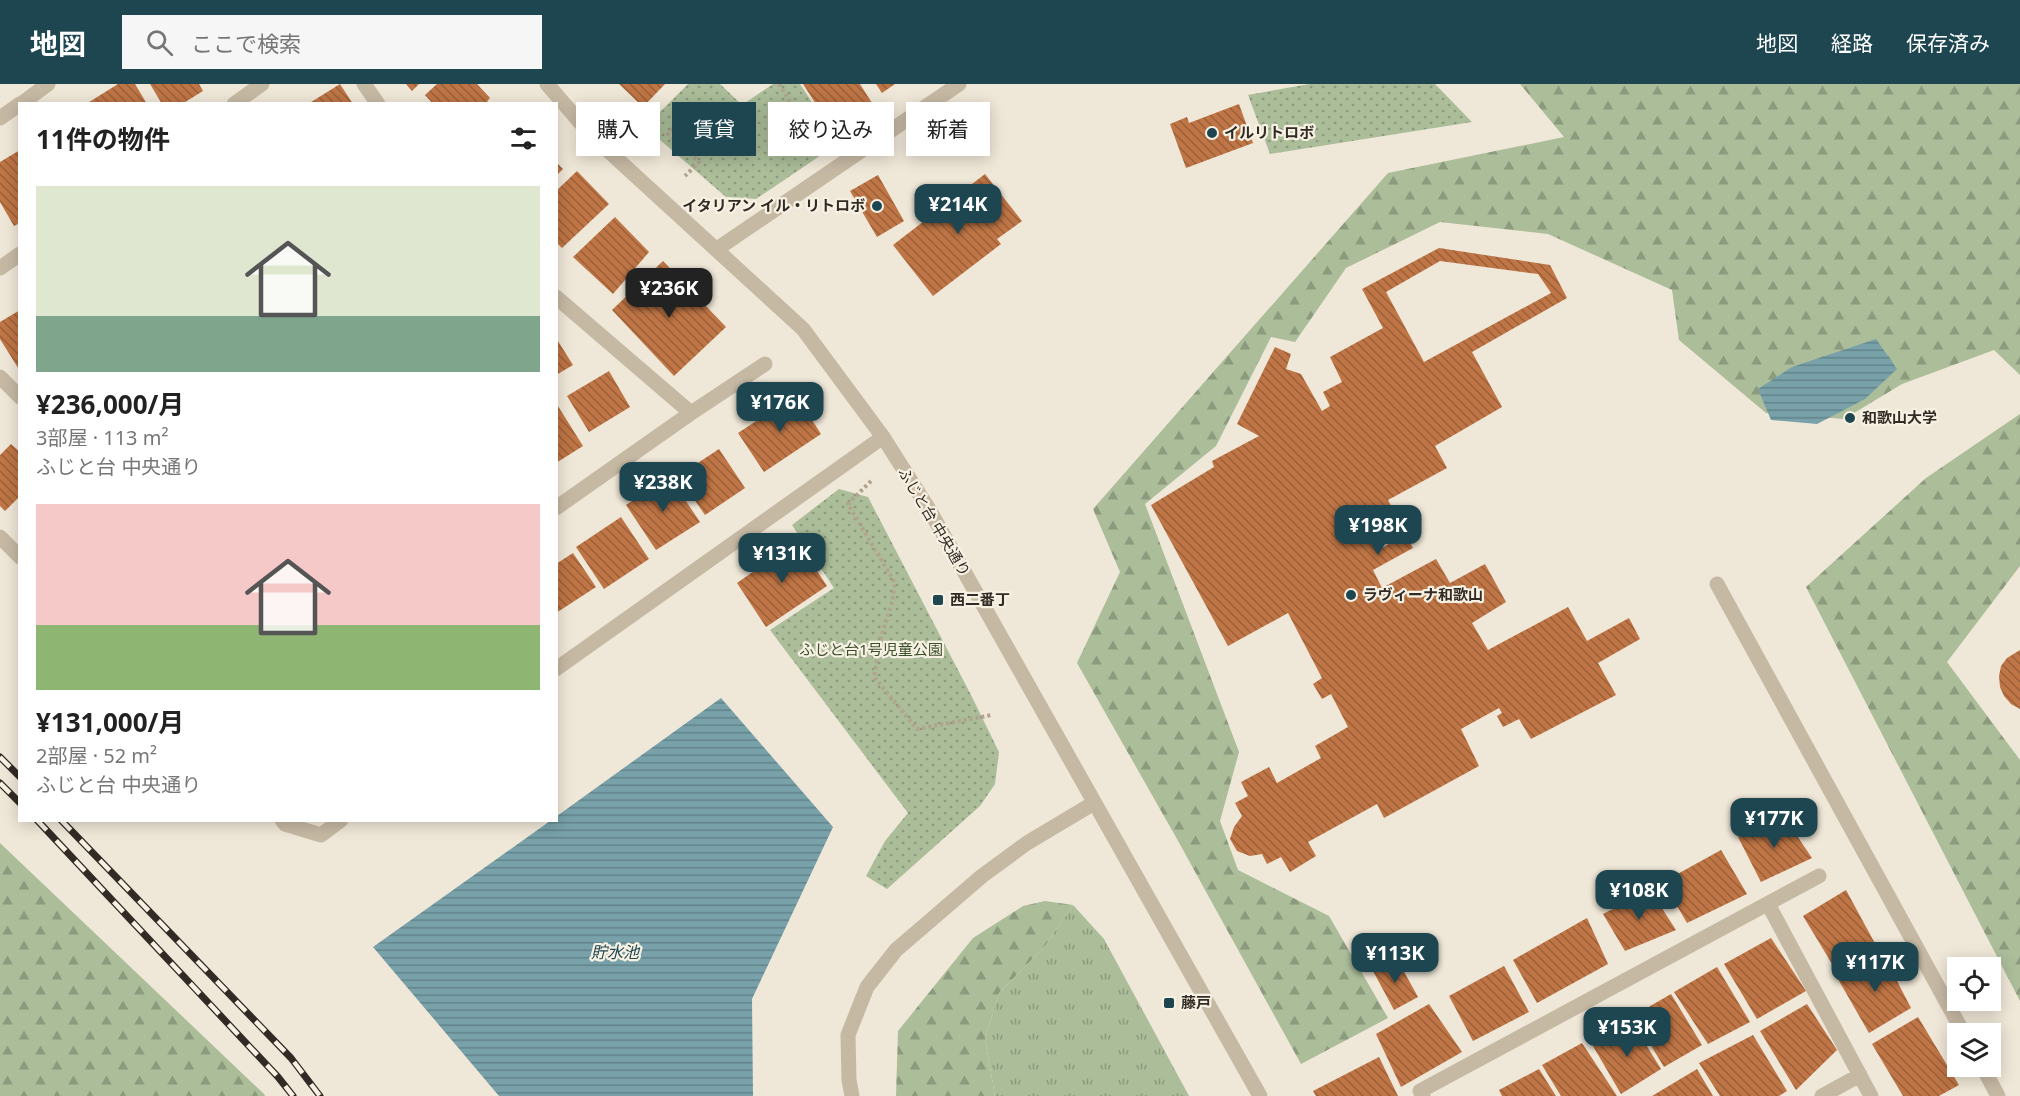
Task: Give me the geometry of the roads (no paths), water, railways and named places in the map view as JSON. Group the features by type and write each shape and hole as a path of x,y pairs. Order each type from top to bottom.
{"street":[{"path":"23,102 48,84"},
{"path":"237,102 262,84"},
{"path":"364,84 377,102"},
{"name":"ふじと台 中央通り","path":"547,84 592,136 803,329 883,437 930,511 1260,1096"},
{"path":"717,249 959,84"},
{"path":"0,118 18,105"},
{"path":"0,268 18,255"},
{"path":"558,299 691,413"},
{"path":"558,507 765,364"},
{"path":"0,377 18,395"},
{"path":"558,668 883,437"},
{"path":"0,537 18,555"},
{"path":"1717,584 1958,1023"},
{"path":"852,1096 849,1080 848,1035 867,987 896,950 982,876 1027,843 1094,803"},
{"path":"284,822 321,835 338,822"},
{"path":"1423,1096 1420,1091 1819,876"},
{"path":"1768,904 1871,1096"},
{"path":"1822,1096 1860,1075"},
{"path":"1988,1077 1998,1096"}],"water":[{"path":"1876,339 1897,369 1865,399 1817,424 1771,420 1758,389 1792,367"},
{"name":"貯水池","path":"721,698 833,827 752,999 753,1096 499,1096 373,947 549,822 558,822 558,815"}],"railway":[{"path":"0,757 18,775"},
{"path":"0,783 18,801"},
{"path":"39,822 278,1077 293,1096"},
{"path":"63,822 291,1058 320,1096"}],"place":[{"name":"イルリトロボ","path":"1212,133"},
{"name":"イタリアン イル・リトロボ","path":"877,206"},
{"name":"和歌山大学","path":"1850,418"},
{"name":"ラヴィーナ和歌山","path":"1351,595"},
{"name":"西二番丁","path":"938,600"},
{"name":"藤戸","path":"1169,1003"}],"park label":[{"name":"ふじと台1号児童公園","path":"871,650"}]}
